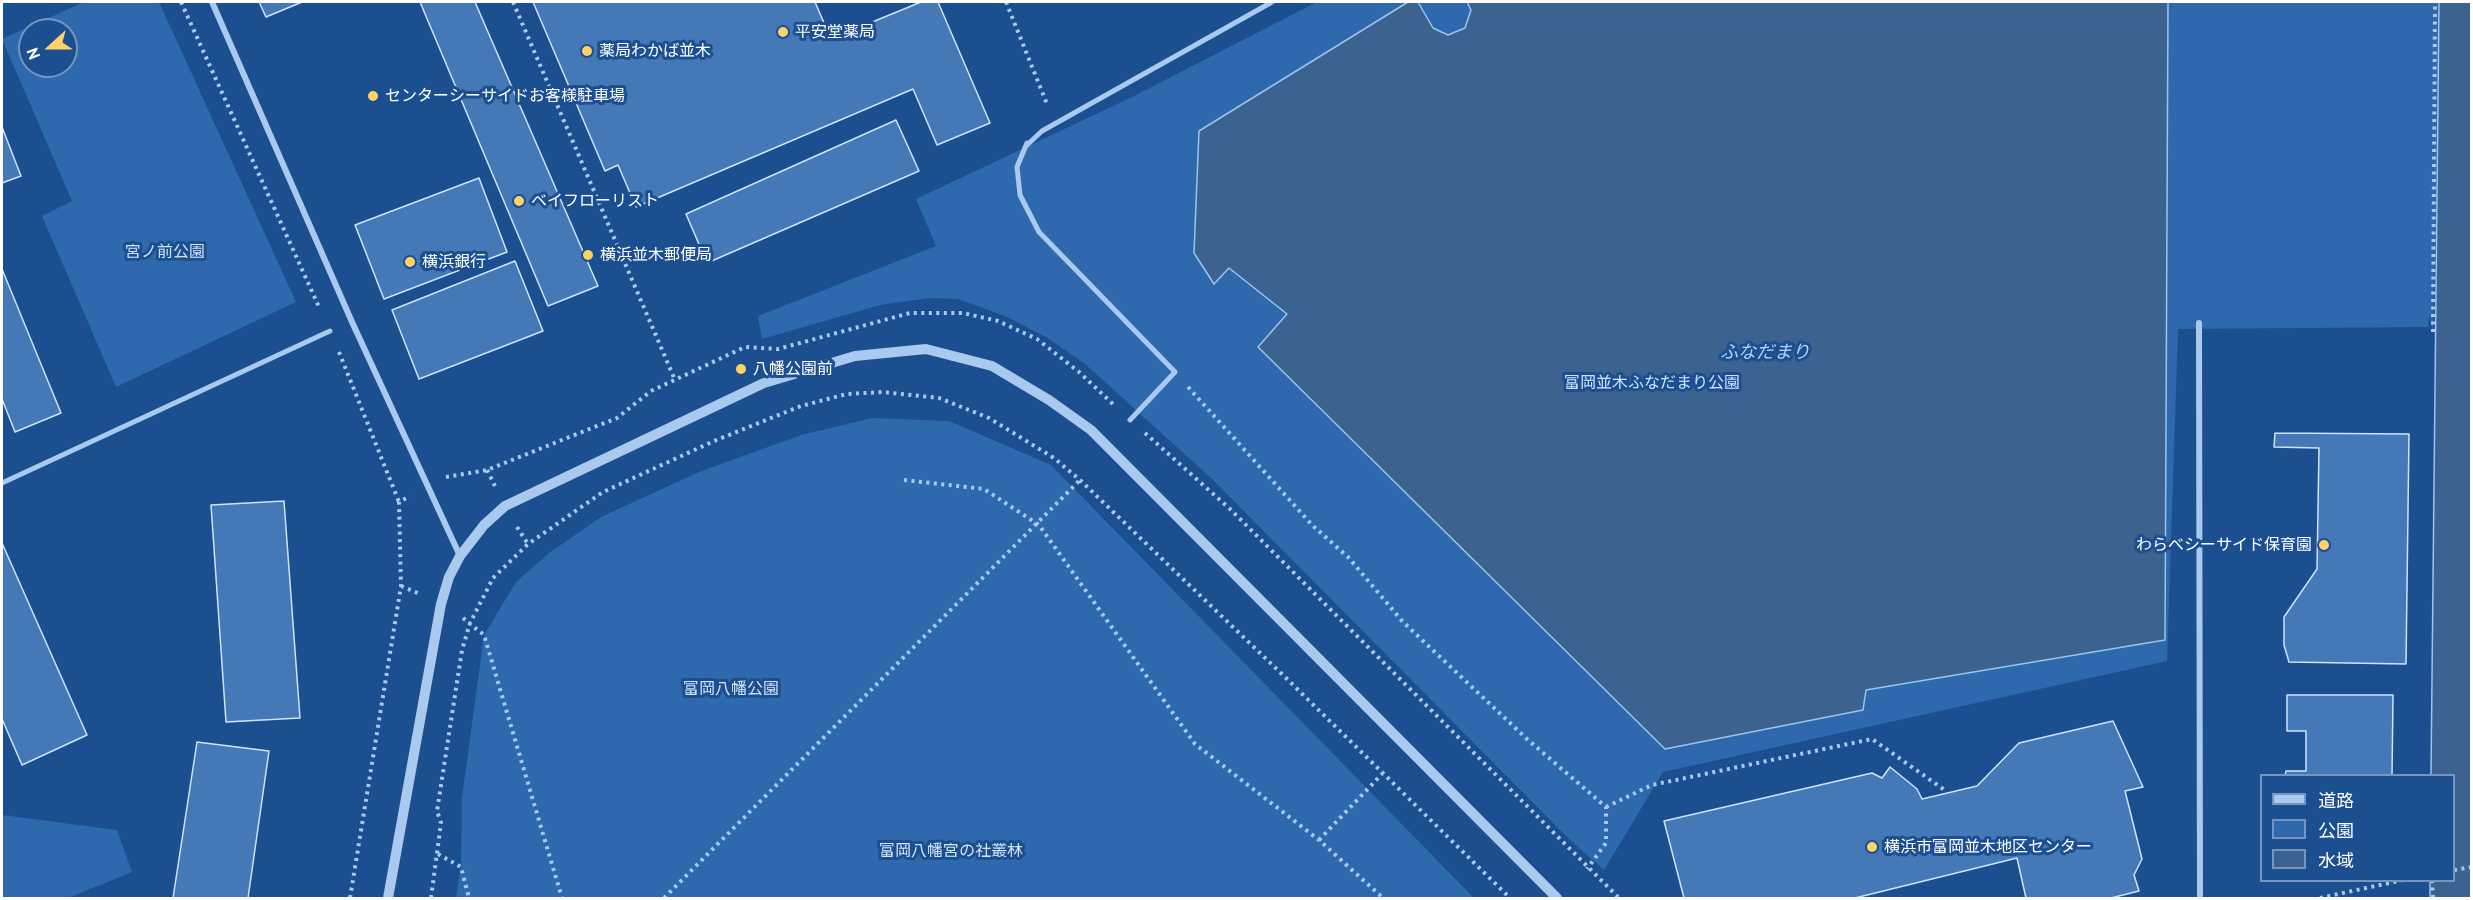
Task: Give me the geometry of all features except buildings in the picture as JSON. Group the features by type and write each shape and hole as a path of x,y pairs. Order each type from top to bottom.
{"street":[{"path":"212,2 460,555"},
{"path":"1130,420 1175,372 1039,232 1020,195 1017,167 1027,143 1056,124 1272,2"},
{"path":"2199,323 2200,898"},
{"path":"2,483 330,332"},
{"path":"388,898 436,626 449,577 460,555 484,525 506,506 764,383 855,356 926,349 992,366 1049,400 1091,430 1557,898"}],"path":[{"path":"181,2 330,332 399,502 401,586 350,898"},
{"path":"513,2 675,380"},
{"path":"1006,2 1056,124"},
{"path":"2433,332 2435,2"},
{"path":"399,502 440,479 487,470 617,418 651,392 745,347 778,349 910,313 963,313 998,321 1037,339 1079,372 1229,508 1618,898"},
{"path":"1175,372 1313,526 1348,557 1403,622 1527,739 1606,807 1606,843 1587,869"},
{"path":"431,898 441,823 437,811 462,650 470,623 493,578 528,544 603,492 714,441 801,406 847,394 884,392 939,398 989,418 1026,439 1080,480 1510,898"},
{"path":"904,480 984,489 1039,525 1195,744 1319,840 1383,898"},
{"path":"664,898 1039,525 1080,480"},
{"path":"470,623 484,635 562,898"},
{"path":"1606,807 1652,785 1872,739 1946,791"},
{"path":"1319,840 1382,774"},
{"path":"438,854 460,867 469,898"},
{"path":"2455,870 2472,867"},
{"path":"2320,898 2394,882"},
{"path":"2432,882 2433,898"}],"green space":[{"name":"宮ノ前公園","path":"84,2 159,2 296,302 116,387 42,216 72,201 19,78 78,78 78,18 49,18"},
{"name":"ふなだまり","path":"1317,2 2441,2 2433,332 2429,315 2428,327 2178,329 2167,661 1663,772 1604,870 1569,839 1211,478 1084,363 1046,337 1005,316 958,299 930,298 880,305 762,339 758,316 936,246 916,199 1130,98"},
{"name":"宮ノ前公園","path":"18,32 18,76 2,39"},
{"name":"富岡八幡公園","path":"872,418 949,421 1051,465 1474,898 456,898 461,867 462,798 484,635 516,582 549,553 601,517 699,472 801,435"},
{"path":"2,815 117,830 132,872 68,898 2,898"}],"water":[{"name":"ふなだまり","path":"1408,2 1418,2 1433,28 1448,35 1465,28 1471,10 1467,2 2168,2 2165,640 1866,690 1863,710 1665,749 1258,347 1287,314 1229,268 1214,284 1194,253 1199,131"},
{"path":"2439,2 2472,2 2471,898 2430,898 2430,882 2455,882 2455,774 2431,774"}],"place":[{"name":"平安堂薬局","path":"783,32"},
{"name":"薬局わかば並木","path":"587,51"},
{"name":"センターシーサイドお客様駐車場","path":"373,96"},
{"name":"ベイフローリスト","path":"519,201"},
{"name":"横浜並木郵便局","path":"588,255"},
{"name":"横浜銀行","path":"410,262"},
{"name":"八幡公園前","path":"741,369"},
{"name":"わらべシーサイド保育園","path":"2324,545"},
{"name":"横浜市富岡並木地区センター","path":"1872,847"}],"park label":[{"name":"富岡並木ふなだまり公園","path":"1652,383"},
{"name":"富岡八幡宮の社叢林","path":"951,851"}]}
